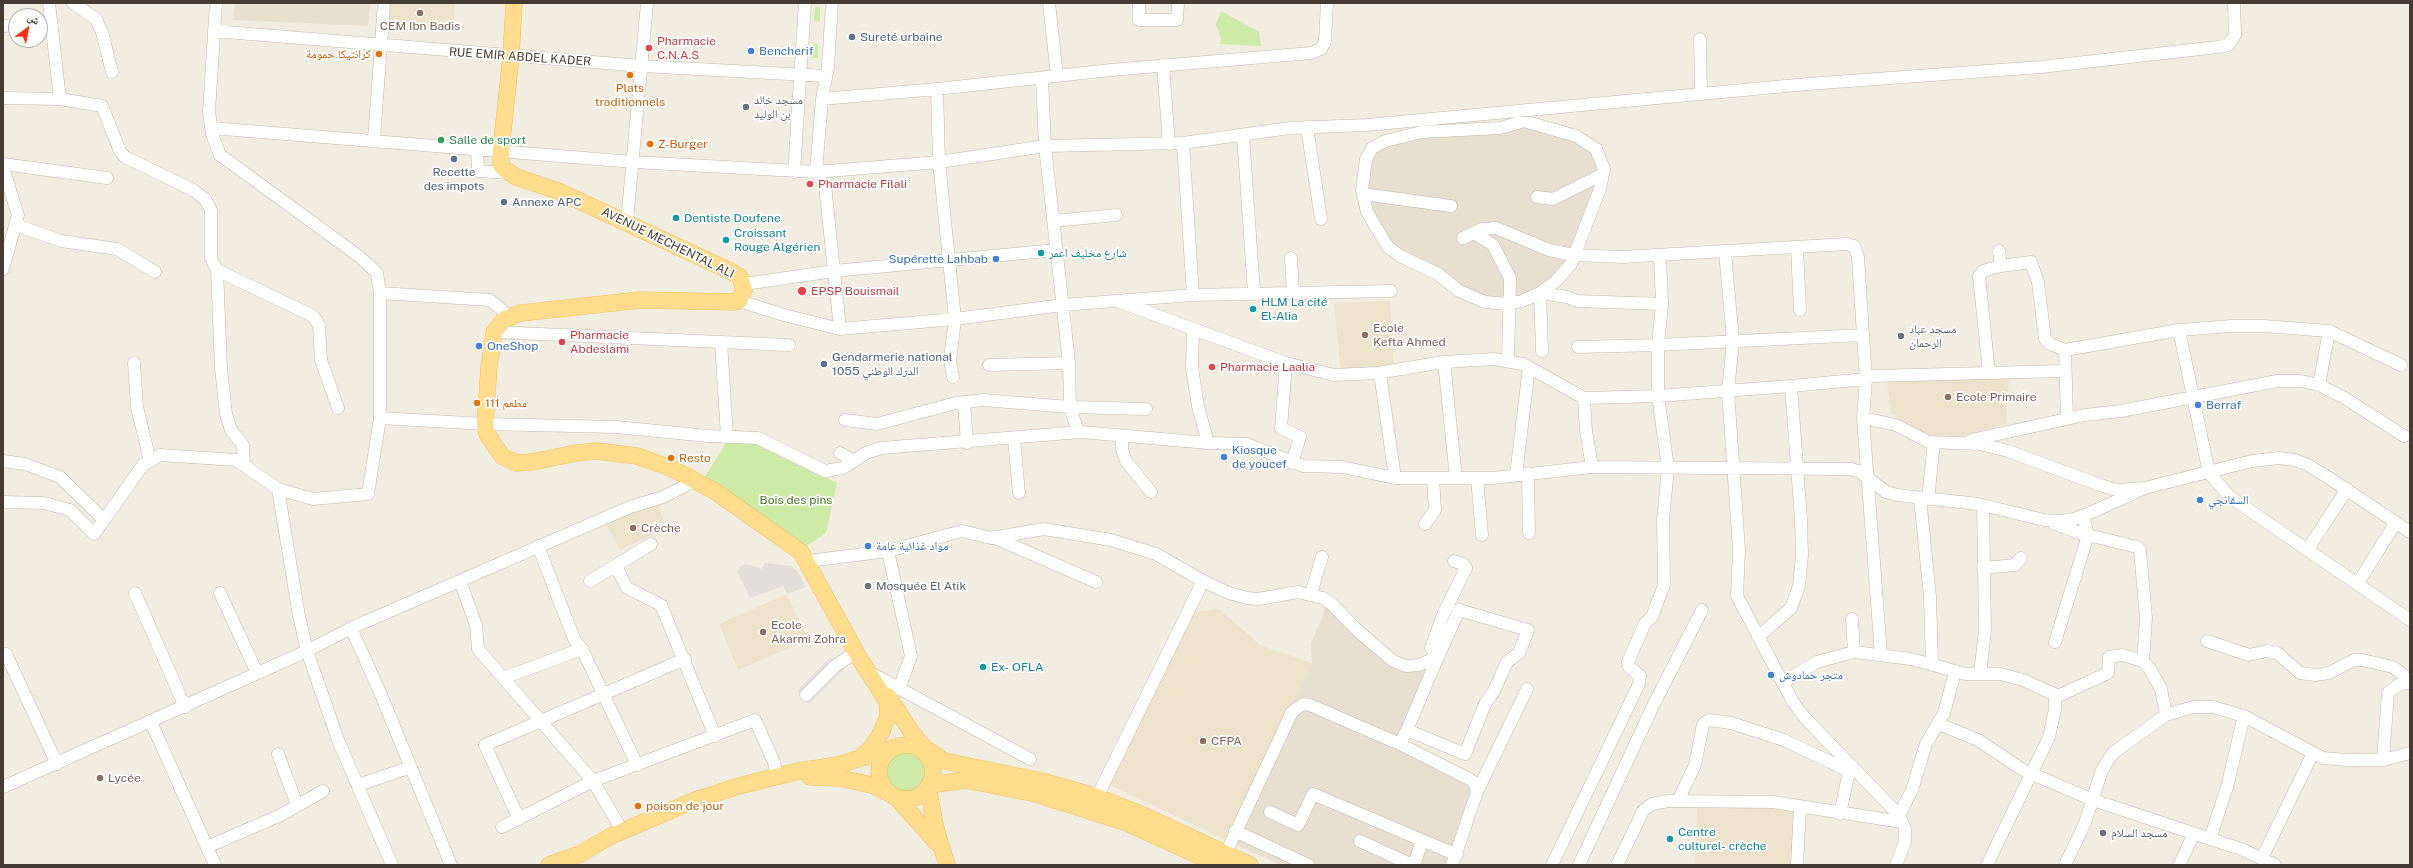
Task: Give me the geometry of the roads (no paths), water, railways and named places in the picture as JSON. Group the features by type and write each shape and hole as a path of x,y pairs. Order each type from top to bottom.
{"main road":[{"path":"508,173 501,165 501,150 511,56 514,3 520,3"},
{"name":"AVENUE MECHENTAL ALI","path":"508,173 558,191 730,271 740,278 744,284 743,295 740,301"},
{"path":"740,301 727,303 640,300 509,316 501,322 494,332 489,367 485,424 487,434 495,448 502,456 516,463 532,462 576,453 607,452 648,460 697,480 797,549 808,561 856,652 873,678 912,733 925,748 944,761"},
{"path":"860,758 871,748 882,733 888,716 888,705 873,678"},
{"path":"882,733 886,752 879,773 882,785 931,834 945,858"},
{"path":"912,733 931,764 933,771 929,786 945,858"},
{"path":"549,865 580,854 598,843 695,800 778,776 838,765 909,745 944,761 1046,782 1097,797 1145,816 1222,859"},
{"path":"778,776 839,778 875,786 894,796 912,798 919,796 929,786 970,780 1052,798 1127,823 1222,859 1250,865"}],"street":[{"path":"73,3 96,19 102,32 112,72"},
{"path":"3,502 44,503 70,510 94,534 103,519 143,465 160,455 236,460 278,489 313,500 368,494 380,418 380,293 377,272 360,257 220,154 211,128 209,111 216,3"},
{"path":"374,140 384,3"},
{"path":"627,222 634,162 647,3"},
{"path":"794,172 805,3"},
{"path":"832,3 816,172 825,185 840,329"},
{"path":"1049,3 1056,76"},
{"path":"1140,3 1139,20 1177,20 1178,3"},
{"path":"822,99 937,89 1163,65 1311,53 1321,48 1325,41 1327,3"},
{"path":"211,128 477,148 634,162 794,172 816,172 939,162 1045,146 1183,143 1307,127 1368,125 1701,94 2041,67 2218,47 2228,45 2235,35 2234,3"},
{"name":"RUE EMIR ABDEL KADER","path":"214,31 381,46 642,66 826,76"},
{"path":"48,36 60,99"},
{"path":"1700,39 1701,94"},
{"path":"1163,65 1169,144"},
{"path":"1042,78 1045,146 1069,363 1070,407 1078,432"},
{"path":"937,89 939,162 955,319 950,360 953,377"},
{"path":"3,98 60,99 102,106 120,151 125,157 192,190 205,199 212,210 211,258 217,270 221,368 226,414 231,430 243,445 244,465"},
{"path":"1488,114 1490,128"},
{"path":"1524,121 1576,136 1596,149 1602,161 1603,174 1571,264 1556,281 1540,293 1508,304 1485,302 1459,291 1438,274 1400,256 1388,247 1367,212 1363,194 1362,175 1366,158 1372,148 1385,141 1422,132 1490,128 1500,128 1524,121"},
{"path":"1307,127 1321,219"},
{"path":"1243,135 1254,293"},
{"path":"1183,143 1193,295"},
{"path":"477,148 478,171 508,173"},
{"path":"3,164 107,178"},
{"path":"3,168 18,215 3,270"},
{"path":"1537,197 1553,199 1603,174"},
{"path":"1363,194 1451,206"},
{"path":"1053,221 1116,215"},
{"path":"16,225 61,241 117,249 155,272"},
{"path":"1508,361 1508,304 1510,278 1493,245 1468,235 1482,229 1496,228 1548,250 1574,255 1622,258 1847,244 1854,246 1858,257 1866,379 1864,418 1871,483 1881,654"},
{"path":"1797,248 1800,310"},
{"path":"744,284 834,271 950,262 1056,250"},
{"path":"1999,251 2001,266"},
{"path":"1724,252 1733,341 1728,391 1732,468 1739,550 1738,596 1758,637 1805,718 1851,769 1901,819 1905,829 1905,842 1896,865"},
{"path":"1552,865 1640,679 1629,667 1628,662 1645,623 1652,617 1664,585 1663,520 1668,468 1658,396 1658,345 1662,304 1660,256"},
{"path":"1291,258 1293,292"},
{"path":"1989,373 1979,276 1983,271 2001,266 2031,262 2038,282 2045,339 2050,344 2065,350 2179,330 2264,326 2329,331 2401,365"},
{"path":"217,270 313,316 319,326 321,360 338,408"},
{"path":"740,301 784,315 840,329 955,319 1063,306 1193,295 1391,291"},
{"path":"380,293 490,300 509,316"},
{"path":"1540,293 1567,297 1577,301 1662,304"},
{"path":"1540,293 1542,351"},
{"path":"1120,302 1286,363 1334,375 1380,373 1444,362 1494,359 1529,367 1584,398 1658,396 1728,391 1866,379 1872,376 2064,371"},
{"path":"1193,329 1192,368 1198,406 1208,443"},
{"path":"2179,330 2209,473 2230,497 2358,583 2410,620"},
{"path":"2319,385 2329,331"},
{"path":"494,332 789,345"},
{"path":"1578,347 1658,345 1863,335"},
{"path":"721,342 727,436"},
{"path":"2065,350 2064,371 2067,419"},
{"path":"1444,362 1456,478"},
{"path":"134,363 137,407 150,461"},
{"path":"989,365 1069,363"},
{"path":"1286,363 1281,428 1300,437 1292,463"},
{"path":"1516,475 1529,367"},
{"path":"1380,373 1395,478"},
{"path":"1962,442 2067,419 2121,411 2192,396 2277,381 2301,381 2319,385 2343,396 2404,436"},
{"path":"1758,637 1791,608 1799,586 1802,555 1801,520 1791,386"},
{"path":"1584,398 1586,431 1592,468"},
{"path":"845,420 878,424 964,402 983,400 1070,407 1146,409"},
{"path":"964,402 967,443"},
{"path":"380,418 485,424 616,427 761,438 826,471 844,468 853,460 881,448 967,443 1078,432 1256,446 1292,463 1303,466 1342,467 1395,478 1477,478 1592,468 1732,468 1797,470 1850,469 1886,492 1897,495 1983,505 2038,518 2088,535 2137,547 2140,550 2146,618 2143,661"},
{"path":"1864,418 1885,421 1920,439 1934,442 1962,442 1980,444 2008,451 2117,490 2145,488 2252,461 2279,458 2308,465 2410,532"},
{"path":"1122,436 1122,450 1126,461 1151,492"},
{"path":"1014,439 1019,493"},
{"path":"1932,664 1930,597 1924,498 1934,442"},
{"path":"840,453 853,460"},
{"path":"3,461 25,464 60,477 103,519"},
{"path":"1528,474 1529,532"},
{"path":"1425,524 1435,510 1433,478"},
{"path":"1477,478 1482,535"},
{"path":"3,788 258,674 351,628 630,507 663,497 697,480"},
{"path":"2038,518 2060,521 2083,516 2145,488"},
{"path":"278,489 299,616 307,651 338,740 392,865"},
{"path":"2308,549 2346,489"},
{"path":"3,497 17,502"},
{"path":"1980,674 1985,630 1983,505"},
{"path":"2055,642 2088,535 2083,516"},
{"path":"2358,583 2396,522"},
{"path":"993,537 1044,529 1111,540 1156,554 1203,581 1229,593 1247,598 1258,599 1298,592 1311,594 1333,605 1356,629 1393,661 1406,666 1419,664 1438,658"},
{"path":"808,561 888,551 962,531 993,537 1096,582"},
{"path":"590,581 651,544"},
{"path":"538,546 575,641 582,649 636,765"},
{"path":"888,551 911,656 899,689"},
{"path":"1311,594 1322,557"},
{"path":"1983,568 2015,565 2020,558"},
{"path":"1438,658 1431,648 1443,615 1466,568 1463,564 1454,561"},
{"path":"616,566 627,588 661,605 685,659 715,736"},
{"path":"460,581 476,626 478,649 593,781 623,832"},
{"path":"1097,797 1203,581"},
{"path":"135,593 185,707"},
{"path":"220,593 258,674"},
{"path":"1400,744 1459,610 1528,630 1519,653 1507,662 1494,691 1484,704 1465,754 1407,730"},
{"path":"1579,865 1650,713 1702,610"},
{"path":"1852,619 1854,652"},
{"path":"351,628 411,767 451,865"},
{"path":"2207,641 2249,654 2266,650 2277,653 2300,673 2315,675 2329,673 2354,660 2362,660 2394,667 2409,682 2398,685 2388,693 2383,760"},
{"path":"503,678 582,649"},
{"path":"806,695 835,666 856,652"},
{"path":"1783,682 1817,662 1854,652 1881,654 1932,664 1956,672 2000,674 2016,678 2055,695 2062,695 2108,673 2108,660 2112,655 2132,656 2143,661 2157,680 2166,714"},
{"path":"6,654 57,764"},
{"path":"519,819 485,745 685,659"},
{"path":"1901,819 1912,790 1926,744 1939,724 1956,672"},
{"path":"873,678 899,689 1030,759"},
{"path":"1270,812 1298,825 1313,794 1422,841 1454,860 1477,792 1527,688"},
{"path":"1987,865 2049,737 2055,710 2055,695"},
{"path":"1222,859 1292,712 1304,704 1310,705 1400,744 1467,777 1475,784 1477,792"},
{"path":"2065,865 2085,823 2102,770 2113,753 2166,714 2203,706 2244,716 2313,753 2336,760 2383,760 2410,753"},
{"path":"2210,839 2227,787 2244,716"},
{"path":"502,827 593,781 755,720 774,762 778,776"},
{"path":"1678,801 1694,765 1702,727 1709,720 1731,723 1784,740 1851,769"},
{"path":"151,722 215,865"},
{"path":"1939,724 1978,740 2031,774 2093,800 2241,849 2276,865"},
{"path":"2262,858 2313,753"},
{"path":"278,754 297,805"},
{"path":"358,785 411,767"},
{"path":"1840,814 1851,769"},
{"path":"207,847 297,805 323,791"},
{"path":"1617,865 1647,807 1652,804 1678,801 1773,802 1840,814 1901,819"},
{"path":"1797,865 1800,807"},
{"path":"1236,831 1308,865"},
{"path":"2179,865 2194,834"},
{"path":"1360,841 1413,865 1422,841"}],"place":[{"name":"CEM Ibn Badis","path":"420,13"},
{"name":"Sureté urbaine","path":"852,37"},
{"name":"Pharmacie C.N.A.S","path":"649,48"},
{"name":"Bencherif","path":"751,51"},
{"name":"كرانتيكا حمومة","path":"379,54"},
{"name":"Plats traditionnels","path":"630,75"},
{"name":"مسجد خالد بن الوليد","path":"746,107"},
{"name":"Salle de sport","path":"441,140"},
{"name":"Z-Burger","path":"650,144"},
{"name":"Recette des impots","path":"454,159"},
{"name":"Pharmacie Filali","path":"810,184"},
{"name":"Annexe APC","path":"504,202"},
{"name":"Dentiste Doufene","path":"676,218"},
{"name":"Croissant Rouge Algérien","path":"726,240"},
{"name":"شارع مخليف اعمر","path":"1041,253"},
{"name":"Supérette Lahbab","path":"996,259"},
{"name":"EPSP Bouismail","path":"802,291"},
{"name":"HLM La cité El-Alia","path":"1253,309"},
{"name":"Ecole Kefta Ahmed","path":"1365,335"},
{"name":"مسجد عباد الرحمان","path":"1901,336"},
{"name":"Pharmacie Abdeslami","path":"562,342"},
{"name":"OneShop","path":"479,346"},
{"name":"Gendarmerie national 1055 الدرك الوطني","path":"824,364"},
{"name":"Pharmacie Laalia","path":"1212,367"},
{"name":"Ecole Primaire","path":"1948,397"},
{"name":"مطعم 111","path":"477,403"},
{"name":"Berraf","path":"2198,405"},
{"name":"Kiosque de youcef","path":"1224,457"},
{"name":"Resto","path":"671,458"},
{"name":"السفانجي","path":"2200,500"},
{"name":"Crèche","path":"633,528"},
{"name":"مواد غذائية عامة","path":"868,546"},
{"name":"Mosquée El Atik","path":"868,586"},
{"name":"Ecole Akarmi Zohra","path":"763,632"},
{"name":"Ex- OFLA","path":"983,667"},
{"name":"متجر حمادوش","path":"1771,675"},
{"name":"CFPA","path":"1203,741"},
{"name":"Lycée","path":"100,778"},
{"name":"poison de jour","path":"638,806"},
{"name":"مسجد السلام","path":"2103,833"},
{"name":"Centre culturel- crèche","path":"1670,839"}],"park label":[{"name":"Bois des pins","path":"796,500"}]}
